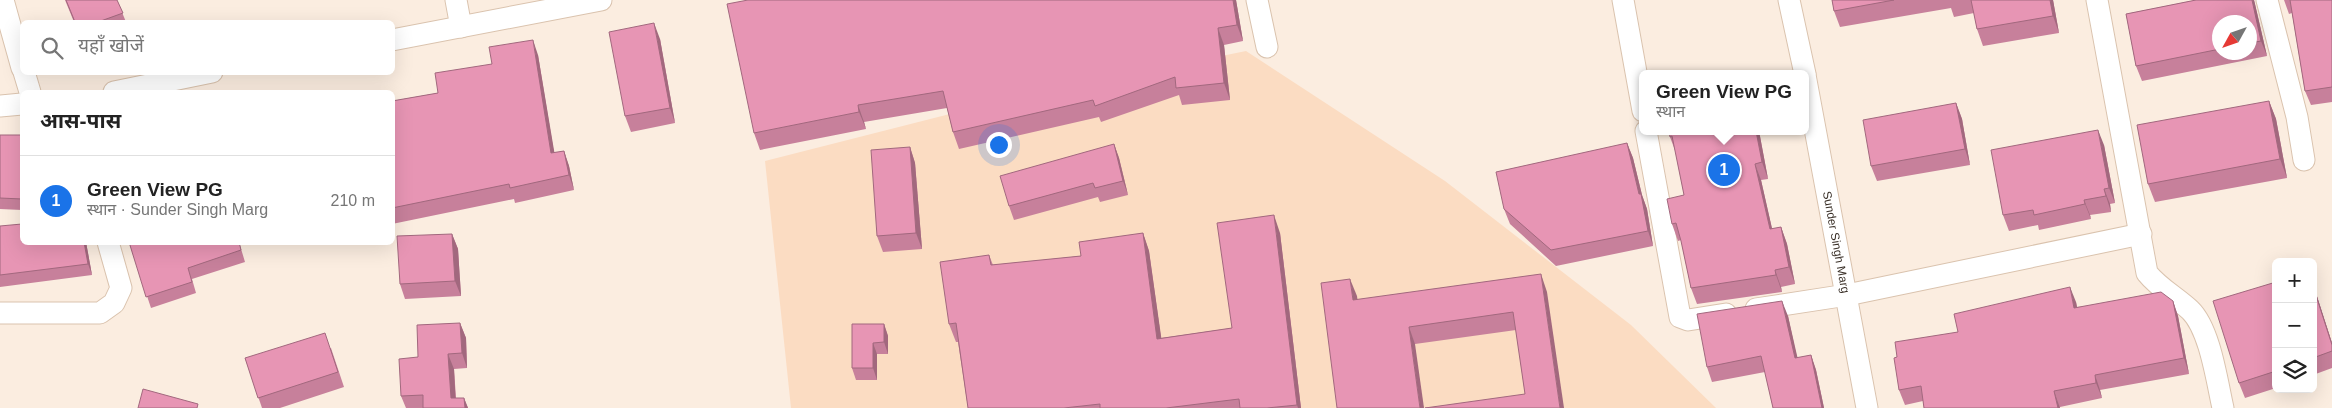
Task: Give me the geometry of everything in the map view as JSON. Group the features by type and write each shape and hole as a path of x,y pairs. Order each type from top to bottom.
{"street":[{"path":"3,0 20,61"},
{"path":"456,0 461,27"},
{"path":"395,39 601,0"},
{"path":"1257,0 1267,47"},
{"path":"1623,0 1639,89"},
{"name":"Sunder Singh Marg","path":"1789,0 1804,70"},
{"path":"2097,0 2146,273 2154,283 2192,312 2204,331 2223,408"},
{"path":"2267,0 2297,117 2304,160"},
{"path":"25,75 29,90"},
{"path":"124,90 197,75"},
{"name":"Sunder Singh Marg","path":"1809,95 1867,408"},
{"path":"0,106 20,104"},
{"path":"1647,135 1680,317 1688,320 1847,295 2140,234"},
{"path":"0,313 100,313 114,303 121,288 109,245"}],"shaded area":[{"path":"1246,51 1445,181 1631,325 1716,408 791,408 765,161 1001,101"}],"building":[{"path":"66,0 117,0 123,13 104,20 74,20"},
{"path":"748,0 1233,0 1237,25 1218,28 1224,83 1176,88 1175,77 1095,106 1093,100 953,132 943,91 858,105 859,112 754,133 727,4"},
{"path":"1832,0 1894,0 1834,11"},
{"path":"1971,0 2050,0 2053,16 1977,29"},
{"path":"2196,0 2252,0 2255,15 2212,15 2212,51 2136,66 2126,14"},
{"path":"2290,0 2332,0 2332,87 2305,91"},
{"path":"654,23 670,108 625,116 609,32"},
{"path":"2257,23 2261,41 2257,42"},
{"path":"533,40 551,153 564,151 569,175 510,188 509,184 395,207 395,100 438,93 435,73 492,64 489,47"},
{"path":"2269,101 2280,159 2148,184 2137,125"},
{"path":"1956,103 1965,149 1871,166 1863,120"},
{"path":"2098,130 2109,188 2104,189 2106,196 2084,200 2085,204 2034,215 2033,210 2003,215 1991,150"},
{"path":"0,135 20,135 20,199 0,198"},
{"path":"1670,135 1757,135 1762,162 1755,164 1770,229 1781,227 1789,267 1775,270 1776,275 1691,288 1681,241 1676,223 1672,224 1667,199 1684,195 1672,136 1670,137"},
{"path":"1627,143 1639,194 1641,194 1648,231 1551,250 1504,209 1496,172"},
{"path":"1114,144 1123,181 1095,188 1093,183 1009,206 1000,176"},
{"path":"910,147 916,233 877,236 871,150"},
{"path":"1274,215 1297,405 1240,408 1239,399 1166,408 1100,408 1100,404 1064,408 968,408 956,323 949,324 940,262 989,255 991,265 1081,256 1079,242 1143,233 1157,339 1232,328 1217,223"},
{"path":"20,224 20,245 85,245 88,264 0,275 0,226"},
{"path":"452,234 455,281 400,284 397,236"},
{"path":"130,245 240,245 241,250 188,268 192,282 146,297"},
{"path":"1541,274 1560,408 1425,408 1525,394 1513,312 1409,327 1420,408 1337,408 1321,283 1350,279 1353,300"},
{"path":"2272,283 2272,372 2239,383 2213,301"},
{"path":"2070,287 2074,308 2161,292 2173,301 2184,358 2095,375 2096,383 2054,391 2058,408 1924,408 1921,386 1899,390 1894,358 1897,357 1895,342 1958,332 1954,314"},
{"path":"2317,298 2332,345 2332,351 2317,357"},
{"path":"1782,301 1795,358 1811,355 1822,408 1773,408 1761,356 1707,367 1697,314"},
{"path":"460,323 462,353 448,354 451,398 464,398 465,408 423,408 423,395 401,396 399,359 418,357 417,325"},
{"path":"852,324 884,324 884,342 873,343 873,368 852,368"},
{"path":"325,333 338,372 258,398 245,358"},
{"path":"143,389 198,404 197,408 138,408"}],"place":[{"name":"Green View PG","path":"1724,170"}]}
